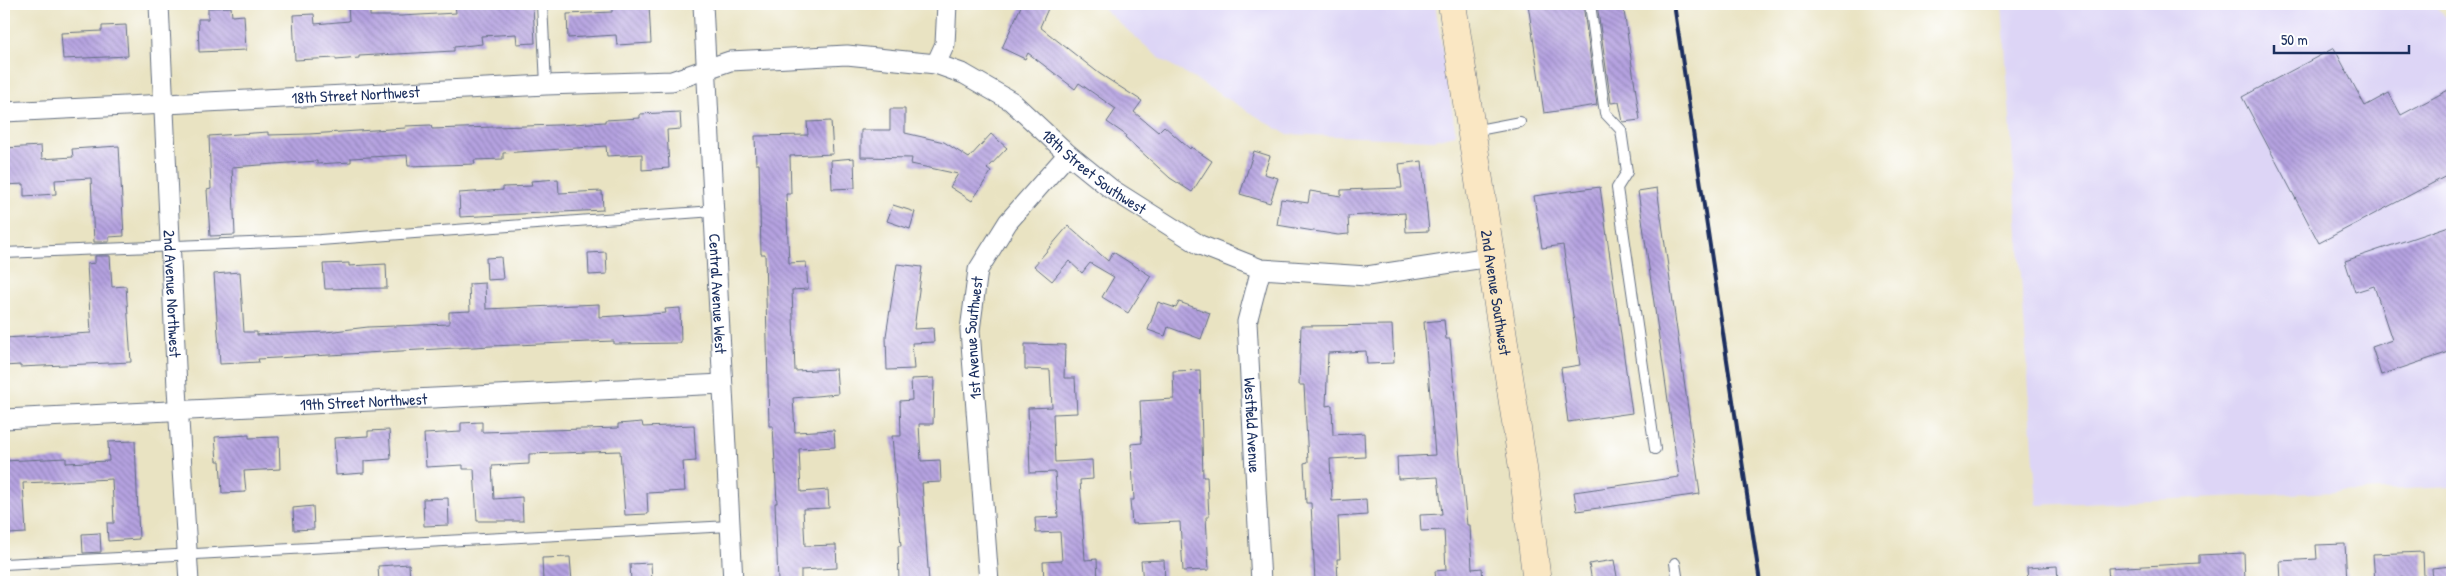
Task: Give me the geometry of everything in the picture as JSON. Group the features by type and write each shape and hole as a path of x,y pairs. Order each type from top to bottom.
{"street":[{"name":"2nd Avenue Northwest","path":"159,4 172,246 178,409 189,582"},
{"name":"Central Avenue West","path":"703,4 733,582"},
{"path":"936,64 945,44 947,4"},
{"name":"2nd Avenue Southwest","path":"1452,4 1523,468 1537,582"},
{"name":"18th Street Southwest","path":"706,68 730,61 847,55 936,64 964,74 1011,101 1068,154 1110,188 1200,245 1261,269 1367,276 1490,257"},
{"name":"18th Street Northwest","path":"4,112 546,85 672,81 706,68"},
{"name":"1st Avenue Southwest","path":"990,582 970,330 978,270 1008,222 1068,154"},
{"name":"Westfield Avenue","path":"1261,269 1247,322 1261,582"},
{"name":"19th Street Northwest","path":"4,418 722,384"}],"lane":[{"path":"542,4 546,85"},
{"path":"1590,4 1605,113 1620,130 1627,172 1617,188 1655,449"},
{"path":"1472,131 1520,122"},
{"path":"4,253 320,240 714,211"},
{"path":"4,564 730,526"},
{"path":"1675,563 1678,582"}],"shaded area":[{"path":"1098,4 1435,4 1456,135 1433,140 1286,134 1158,57"},
{"path":"2002,4 2433,4 2452,23 2452,487 2037,505"}],"building":[{"path":"348,4 370,4 370,16 401,16 456,13 455,4 525,4 525,6 533,6 535,43 517,44 516,34 481,36 482,44 454,47 454,51 359,56 359,58 336,60 336,58 295,60 293,15 314,14 315,24 349,21"},
{"path":"612,4 649,4 651,43 617,45 616,35 568,38 567,14 612,12"},
{"path":"1022,4 1050,4 1040,27 1100,74 1142,101 1134,112 1158,132 1164,126 1190,149 1191,147 1212,161 1192,192 1170,178 1125,137 1126,135 1107,122 1116,109 1079,83 1075,89 1028,53 1025,59 1002,48"},
{"path":"1528,4 1583,4 1597,105 1544,113"},
{"path":"1597,4 1623,4 1640,120 1623,122 1619,102 1611,103"},
{"path":"231,7 232,16 244,15 246,50 199,52 198,19 208,19 208,8"},
{"path":"126,25 128,56 63,59 61,33 102,31 102,26"},
{"path":"2334,48 2365,106 2389,93 2401,115 2452,88 2452,173 2319,243 2242,97"},
{"path":"890,109 905,109 905,133 944,142 969,158 991,134 1007,148 987,169 991,172 972,201 950,187 958,174 911,164 912,158 861,157 861,130 890,130"},
{"path":"680,112 681,129 667,130 669,168 642,170 642,154 607,156 606,146 503,153 503,159 474,160 475,164 408,166 407,155 351,158 351,162 317,164 317,161 232,167 235,235 210,236 207,190 211,189 209,136 268,132 268,135 309,134 431,125 432,129 557,125 640,118 640,114"},
{"path":"831,121 833,154 790,156 791,194 786,194 789,263 806,262 808,289 792,290 795,371 836,369 838,394 793,398 795,432 834,430 835,447 799,449 801,492 828,490 829,508 803,509 805,546 836,545 837,568 801,570 801,582 778,582 775,503 777,503 773,426 769,426 765,254 761,254 759,164 756,164 755,136 808,135 807,122"},
{"path":"41,146 42,159 73,157 72,149 119,146 124,236 109,237 109,242 94,242 91,178 55,180 56,194 24,196 24,184 4,185 4,148"},
{"path":"1254,151 1270,156 1264,174 1278,178 1270,203 1240,194"},
{"path":"854,158 855,188 832,189 831,160"},
{"path":"1422,161 1429,231 1406,232 1405,213 1348,216 1349,234 1338,235 1277,225 1281,199 1308,203 1310,191 1341,196 1341,190 1402,188 1399,164"},
{"path":"558,179 559,193 602,191 603,210 460,217 459,193 503,190 503,187 532,186 531,181"},
{"path":"1600,187 1632,413 1568,422 1561,368 1580,365 1563,245 1542,248 1534,196"},
{"path":"1657,188 1700,494 1577,511 1574,492 1679,477 1638,191"},
{"path":"893,205 915,212 910,229 887,221"},
{"path":"2452,225 2452,351 2381,375 2372,347 2392,340 2374,286 2355,292 2345,261"},
{"path":"1068,226 1108,261 1113,252 1151,276 1128,313 1102,297 1114,277 1090,263 1082,273 1069,261 1052,281 1034,266"},
{"path":"606,252 607,274 589,275 588,253"},
{"path":"95,256 110,256 112,287 126,286 131,362 20,367 20,365 4,366 4,338 91,333 87,264 95,263"},
{"path":"501,257 503,279 487,280 486,258"},
{"path":"349,263 349,266 386,264 387,288 325,289 323,264"},
{"path":"897,264 922,267 914,329 933,328 934,342 912,343 914,369 887,370 886,336"},
{"path":"240,272 244,332 257,332 257,335 326,332 368,327 449,324 449,312 470,311 469,284 485,283 486,309 599,304 599,317 666,313 665,309 680,308 681,343 614,344 614,341 491,346 258,359 259,362 220,364 214,274"},
{"path":"1158,302 1176,308 1179,302 1210,313 1201,339 1168,327 1165,336 1148,330"},
{"path":"1444,320 1446,339 1450,339 1467,525 1470,525 1472,569 1482,568 1483,582 1436,582 1435,571 1446,570 1444,530 1421,531 1420,515 1442,514 1438,477 1398,479 1397,457 1435,455 1424,322"},
{"path":"1392,325 1394,363 1367,364 1366,351 1328,353 1326,406 1332,405 1333,435 1364,433 1365,457 1330,459 1332,501 1366,499 1367,515 1338,517 1340,559 1337,559 1338,582 1315,582 1311,503 1306,503 1304,463 1308,462 1304,385 1299,385 1301,326"},
{"path":"1025,344 1065,345 1064,378 1075,378 1077,413 1053,414 1055,462 1092,460 1093,479 1080,480 1085,560 1097,559 1098,582 1044,582 1043,562 1062,561 1060,532 1036,533 1035,518 1058,517 1055,472 1030,473 1028,408 1052,407 1050,370 1025,369"},
{"path":"1200,370 1203,477 1207,477 1209,517 1206,517 1209,570 1183,571 1180,522 1132,524 1130,500 1134,500 1131,444 1142,443 1140,401 1174,399 1173,371"},
{"path":"934,378 933,424 919,424 921,461 940,460 941,482 922,483 929,582 899,582 898,546 901,546 892,436 901,436 900,401 912,400 911,379"},
{"path":"482,422 482,432 618,428 618,424 642,422 643,427 694,425 696,461 683,462 685,491 647,493 648,514 625,515 620,451 529,454 529,464 492,466 494,499 522,497 523,521 477,521 474,469 463,469 463,465 426,467 424,434 461,432 461,423"},
{"path":"389,430 391,459 364,461 364,473 336,475 334,438 368,436 368,431"},
{"path":"249,435 249,438 279,437 280,469 244,471 246,492 222,493 220,461 217,461 215,437"},
{"path":"135,441 139,539 108,541 107,523 114,523 112,479 23,483 26,533 9,534 4,461 66,458 66,463 109,461 108,442"},
{"path":"448,498 449,525 424,526 423,499"},
{"path":"313,506 314,529 294,530 293,508"},
{"path":"100,533 101,552 83,553 82,534"},
{"path":"2345,544 2347,582 2281,582 2280,561 2317,559 2316,545"},
{"path":"2423,552 2424,577 2400,578 2400,582 2375,582 2373,554"},
{"path":"2244,553 2245,582 2109,582 2108,568 2199,563 2199,555"},
{"path":"570,557 572,582 543,582 542,558"},
{"path":"1164,560 1165,582 1143,582 1141,561"},
{"path":"1614,560 1618,582 1592,582 1589,564"},
{"path":"651,563 652,582 631,582 630,564"},
{"path":"409,564 410,582 379,582 378,566"},
{"path":"2057,566 2058,582 2028,582 2027,568"},
{"path":"2452,566 2452,582 2433,582 2432,568"}],"railway":[{"path":"1674,4 1760,582"}]}
